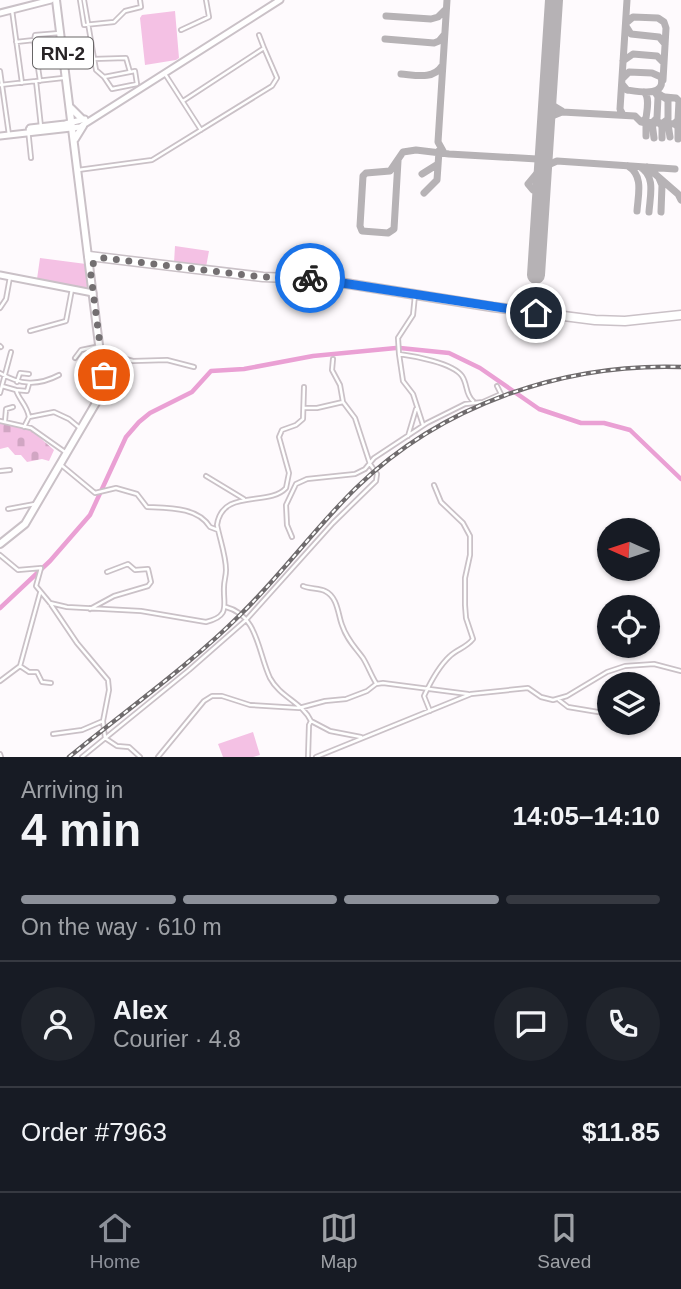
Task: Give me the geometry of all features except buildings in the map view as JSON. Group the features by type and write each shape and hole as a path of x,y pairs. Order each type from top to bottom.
{"highway":[{"path":"88,245 95,260 263,277 318,279 595,320 625,321 681,315"}],"main road":[{"name":"RN-2","path":"54,0 88,245"},
{"path":"69,107 83,122 74,141"},
{"path":"0,544 25,524 100,396 104,381 93,293 95,260"}],"street":[{"path":"0,13 54,0"},
{"path":"82,0 96,70 104,76 112,89 137,83 135,71 104,76"},
{"path":"89,25 114,22 125,11 141,7 140,0"},
{"path":"181,30 209,17 206,0"},
{"path":"0,134 72,125 92,118 280,0"},
{"path":"12,10 22,83"},
{"path":"41,127 35,35 60,33"},
{"path":"78,170 152,160 275,84 277,78 258,35"},
{"path":"16,42 34,40"},
{"path":"183,101 264,48"},
{"path":"93,59 126,58 130,72"},
{"path":"0,71 8,133"},
{"path":"163,72 201,130"},
{"path":"1,84 66,78"},
{"path":"28,130 72,125"},
{"path":"28,130 32,158"},
{"path":"0,275 93,293"},
{"path":"0,308 6,299 10,277"},
{"path":"30,331 66,321 72,289"},
{"path":"415,295 413,315 398,338 403,382 413,394 423,425"},
{"path":"75,358 81,349 100,349 133,362 167,360 194,367"},
{"path":"0,393 11,352"},
{"path":"399,354 424,358 457,371 463,377 469,397 476,403"},
{"path":"100,396 125,359"},
{"path":"82,757 246,620 332,523 376,481 377,474 370,464 358,424 343,402 341,388 331,368 333,359"},
{"path":"0,373 18,382 30,383 42,383 59,375"},
{"path":"18,382 20,373 29,374"},
{"path":"2,386 27,391 30,383"},
{"path":"289,482 296,484 317,477 355,474 423,425 456,407 501,394 497,386"},
{"path":"226,607 223,587 226,569 217,522 222,513 244,499 280,494 289,482 288,466 282,454 279,437 282,430 301,422 305,408 304,387"},
{"path":"16,390 18,397 24,401 29,417"},
{"path":"305,408 343,402"},
{"path":"407,437 417,406"},
{"path":"5,421 6,409 13,407"},
{"path":"24,426 29,417 54,412 69,419 80,429"},
{"path":"0,421 35,430 66,453"},
{"path":"60,464 94,493 116,488 137,494 147,507 188,512 204,518 210,527 218,530"},
{"path":"0,471 10,470"},
{"path":"206,476 244,499"},
{"path":"292,537 287,525 286,505 296,484"},
{"path":"430,711 425,695 427,689 450,656 473,639 465,605 470,536 463,523 441,502 434,485"},
{"path":"8,509 38,503"},
{"path":"0,555 18,570 41,568 42,572 36,584 40,593 50,603 76,643 108,680 109,690 103,721 105,738 117,746 129,747 140,757"},
{"path":"90,609 114,596 148,586 151,582 148,569 135,570 128,564 107,572"},
{"path":"303,586 327,592 331,597 340,612 341,624 348,638 376,684"},
{"path":"0,681 20,666 40,593"},
{"path":"50,603 67,607 141,611 206,622 215,618 226,607"},
{"path":"226,607 237,610 246,620 260,646 275,686 307,714 311,721 330,731 363,738"},
{"path":"158,757 204,701 212,696 231,697 250,705 299,708 346,699 367,691 376,684 471,694 528,688 547,699 557,699 574,693 607,672 625,666 654,664 681,671"},
{"path":"20,666 29,672 37,673 42,682 51,683"},
{"path":"316,757 471,694"},
{"path":"557,699 568,707 597,712"},
{"path":"53,734 82,730 103,721"},
{"path":"308,757 311,721"}],"green space":[{"path":"175,11 179,58 145,65 140,18 142,15"},
{"path":"175,246 209,251 206,267 174,263"},
{"path":"40,258 86,264 89,289 37,279"},
{"path":"0,422 31,430 54,450 49,461 42,459 27,462 8,447 0,449"},
{"path":"253,732 260,755 223,757 218,744"}],"waterway":[{"path":"0,608 50,561 90,515 126,437 139,422 150,413 192,392 211,371 244,369 313,356 396,348"},
{"path":"400,348 449,353 480,368 539,409 581,423 604,423 630,430 681,479"}],"taxiway":[{"path":"443,151 438,142 447,0"},
{"path":"623,115 620,109 627,0"},
{"path":"386,16 431,19 438,17 445,10"},
{"path":"626,23 633,17 658,18 664,22 664,63"},
{"path":"626,26 631,34 659,37 665,44"},
{"path":"385,39 434,43 444,35"},
{"path":"623,61 633,54 657,56 664,63 663,80"},
{"path":"401,74 429,75 442,66"},
{"path":"622,79 629,72 652,73 661,77 662,83 660,88 651,92 627,90 622,84"},
{"path":"642,122 646,118 647,108 644,92"},
{"path":"654,138 652,123 657,118 658,97 655,92"},
{"path":"656,92 668,100 668,119 663,123"},
{"path":"548,96 552,105 562,111"},
{"path":"665,97 679,101 678,120 674,124"},
{"path":"546,123 552,116 562,112 635,116 641,122 681,124"},
{"path":"644,122 646,136"},
{"path":"660,123 662,138"},
{"path":"668,124 670,137"},
{"path":"676,124 678,139"},
{"path":"398,161 394,229 388,233 362,231 363,176 366,173 390,171 403,152 416,150 537,159 544,155"},
{"path":"424,193 437,180 439,151"},
{"path":"543,170 557,161 675,169"},
{"path":"422,174 438,164"},
{"path":"542,188 533,190 528,184 543,166"},
{"path":"628,166 638,180 637,211"},
{"path":"640,167 650,181 649,212"},
{"path":"647,167 678,194 681,200"},
{"path":"659,178 662,185 661,212"}],"runway":[{"path":"536,275 554,0"}],"railway":[{"path":"69,757 179,670 221,633 256,599 356,488 390,459 426,434 465,412 506,395 549,382 592,373 681,367"}],"way so far":[{"path":"104,375 90,268 99,258 263,277 310,278"}],"route":[{"path":"310,278 536,313"}]}
